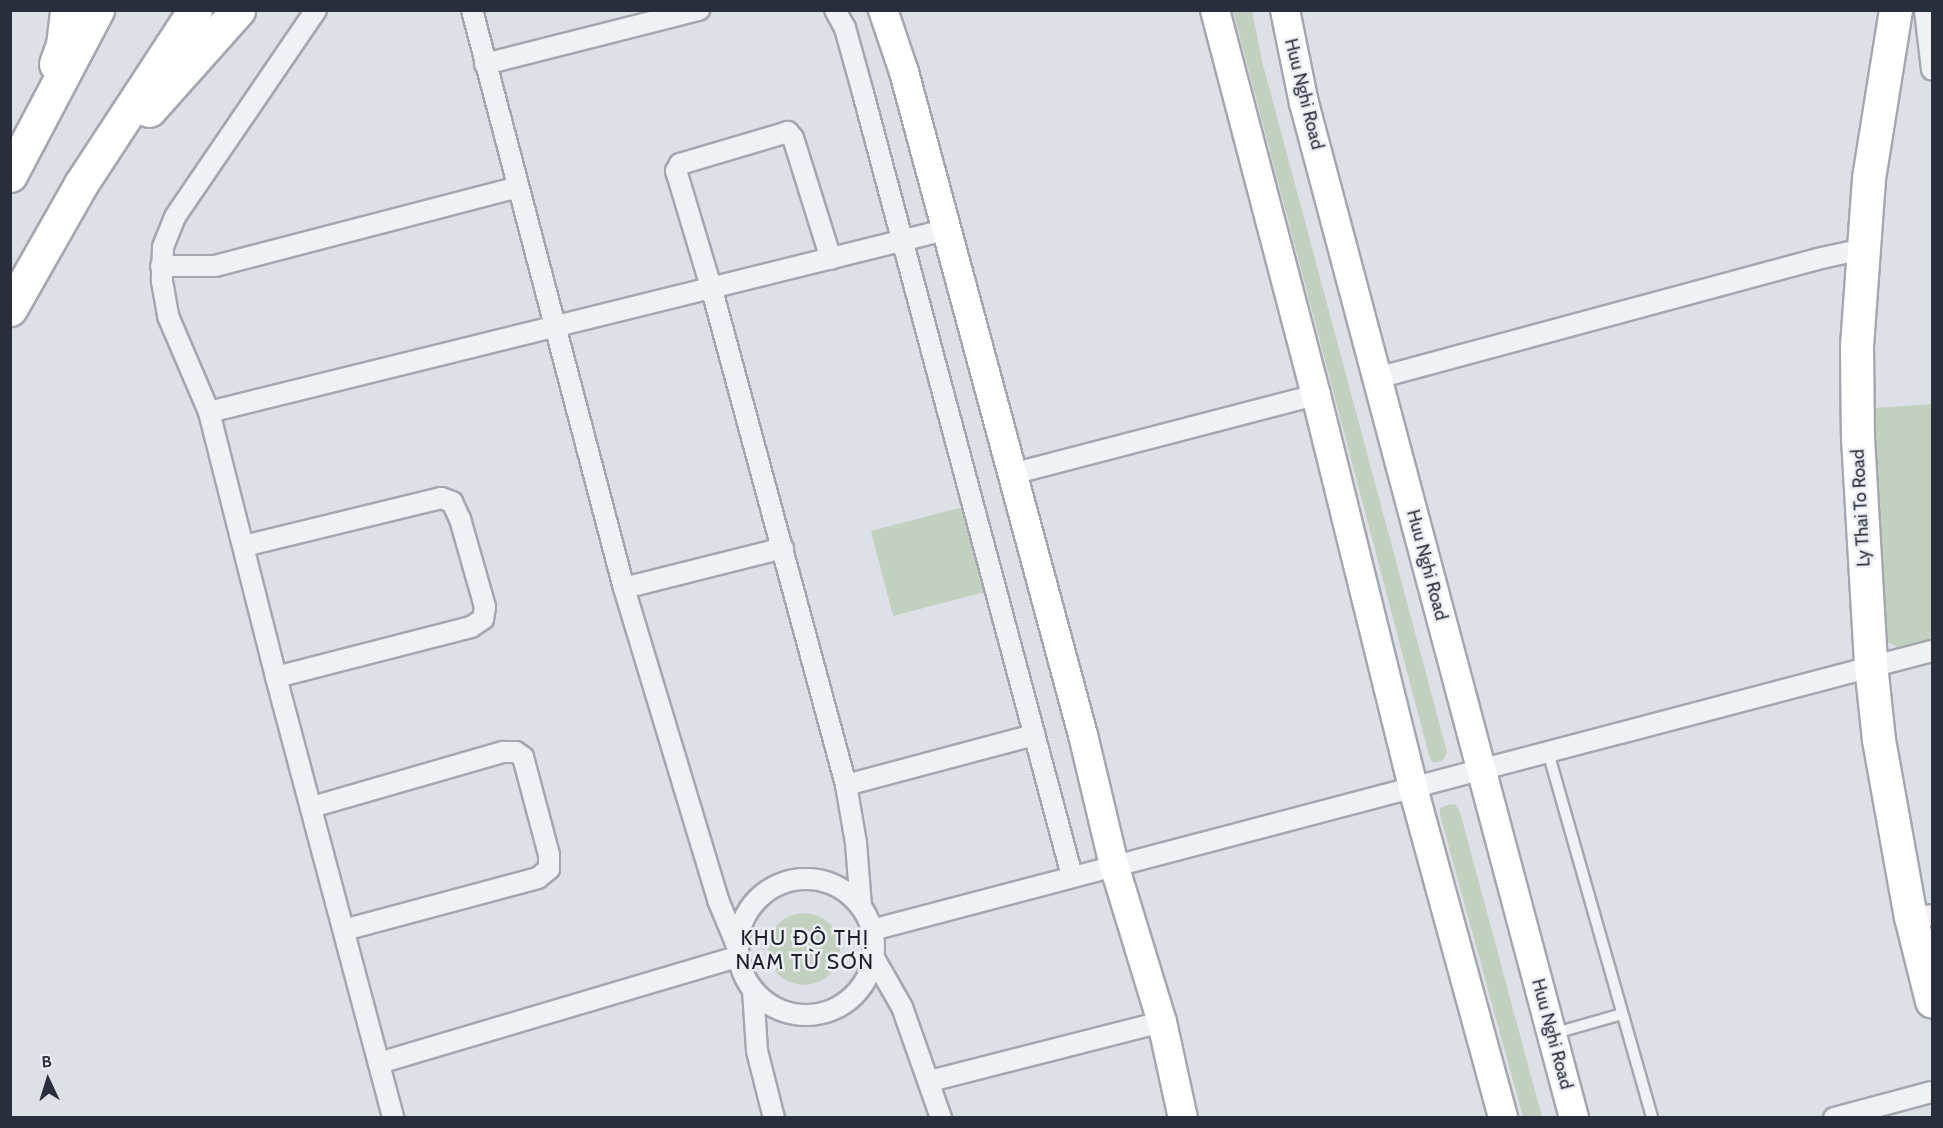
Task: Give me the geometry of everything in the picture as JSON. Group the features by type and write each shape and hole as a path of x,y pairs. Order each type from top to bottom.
{"highway":[{"path":"10,309 81,184 195,10"},
{"path":"81,184 238,10"},
{"path":"10,175 28,146 63,45 85,16"}],"main road":[{"path":"883,10 904,72 1083,735 1114,865 1162,1022 1183,1118"},
{"path":"1215,10 1316,395 1413,788 1503,1118"},
{"name":"Huu Nghi Road","path":"1284,10 1304,103 1574,1118"},
{"name":"Ly Thai To Road","path":"1896,10 1869,179 1857,347 1858,438 1870,665 1879,740 1922,916 1932,1001"}],"street":[{"path":"316,10 175,217 168,230 161,266 168,316 210,412 276,677 393,1118"},
{"path":"472,10 553,326 624,588 718,900 744,974 753,990 771,1006 794,1014 806,1015 829,1011 859,991 871,970 874,958 872,930 861,906 856,843 846,785 712,290 676,171 680,164 788,132 793,138 831,260"},
{"path":"485,64 699,10"},
{"path":"836,10 845,28 857,71 1072,876"},
{"path":"1925,10 1932,70"},
{"path":"161,266 215,266 518,187"},
{"path":"210,412 553,326 712,290 945,230"},
{"path":"1377,378 1806,262 1863,249"},
{"path":"1012,474 1316,395"},
{"path":"244,546 441,498 452,502 460,519 485,607 483,619 471,627 276,677"},
{"path":"624,588 783,548"},
{"path":"872,930 1481,771 1870,665 1932,651"},
{"path":"846,785 1034,735"},
{"path":"312,807 503,752 516,752 523,757 549,855 549,869 538,878 344,930"},
{"path":"738,952 740,933 749,910 762,896 782,884 806,879 829,883 850,895 861,906"},
{"path":"379,1063 738,952"},
{"path":"874,958 902,1007 930,1081 941,1118"},
{"path":"753,990 757,1052 774,1118"},
{"path":"930,1081 1162,1022"},
{"path":"1834,1118 1932,1092"}],"lane":[{"path":"1548,752 1652,1118"},
{"path":"1552,1034 1622,1014"}],"green space":[{"path":"1233,11 1252,11 1262,61 1447,752 1443,760 1438,762 1432,762 1429,755"},
{"path":"1932,404 1932,641 1898,647 1889,643 1884,635 1874,511 1873,408"},
{"path":"963,507 985,592 893,616 871,531"},
{"path":"1450,804 1456,805 1460,812 1542,1117 1523,1117 1440,815 1440,808"},
{"path":"804,913 818,916 830,923 837,935 840,949 837,963 830,975 818,982 804,985 790,982 778,975 771,963 768,949 771,935 778,923 790,916"}],"district":[{"name":"KHU ĐÔ THỊ NAM TỪ SƠN","path":"805,950"}]}
